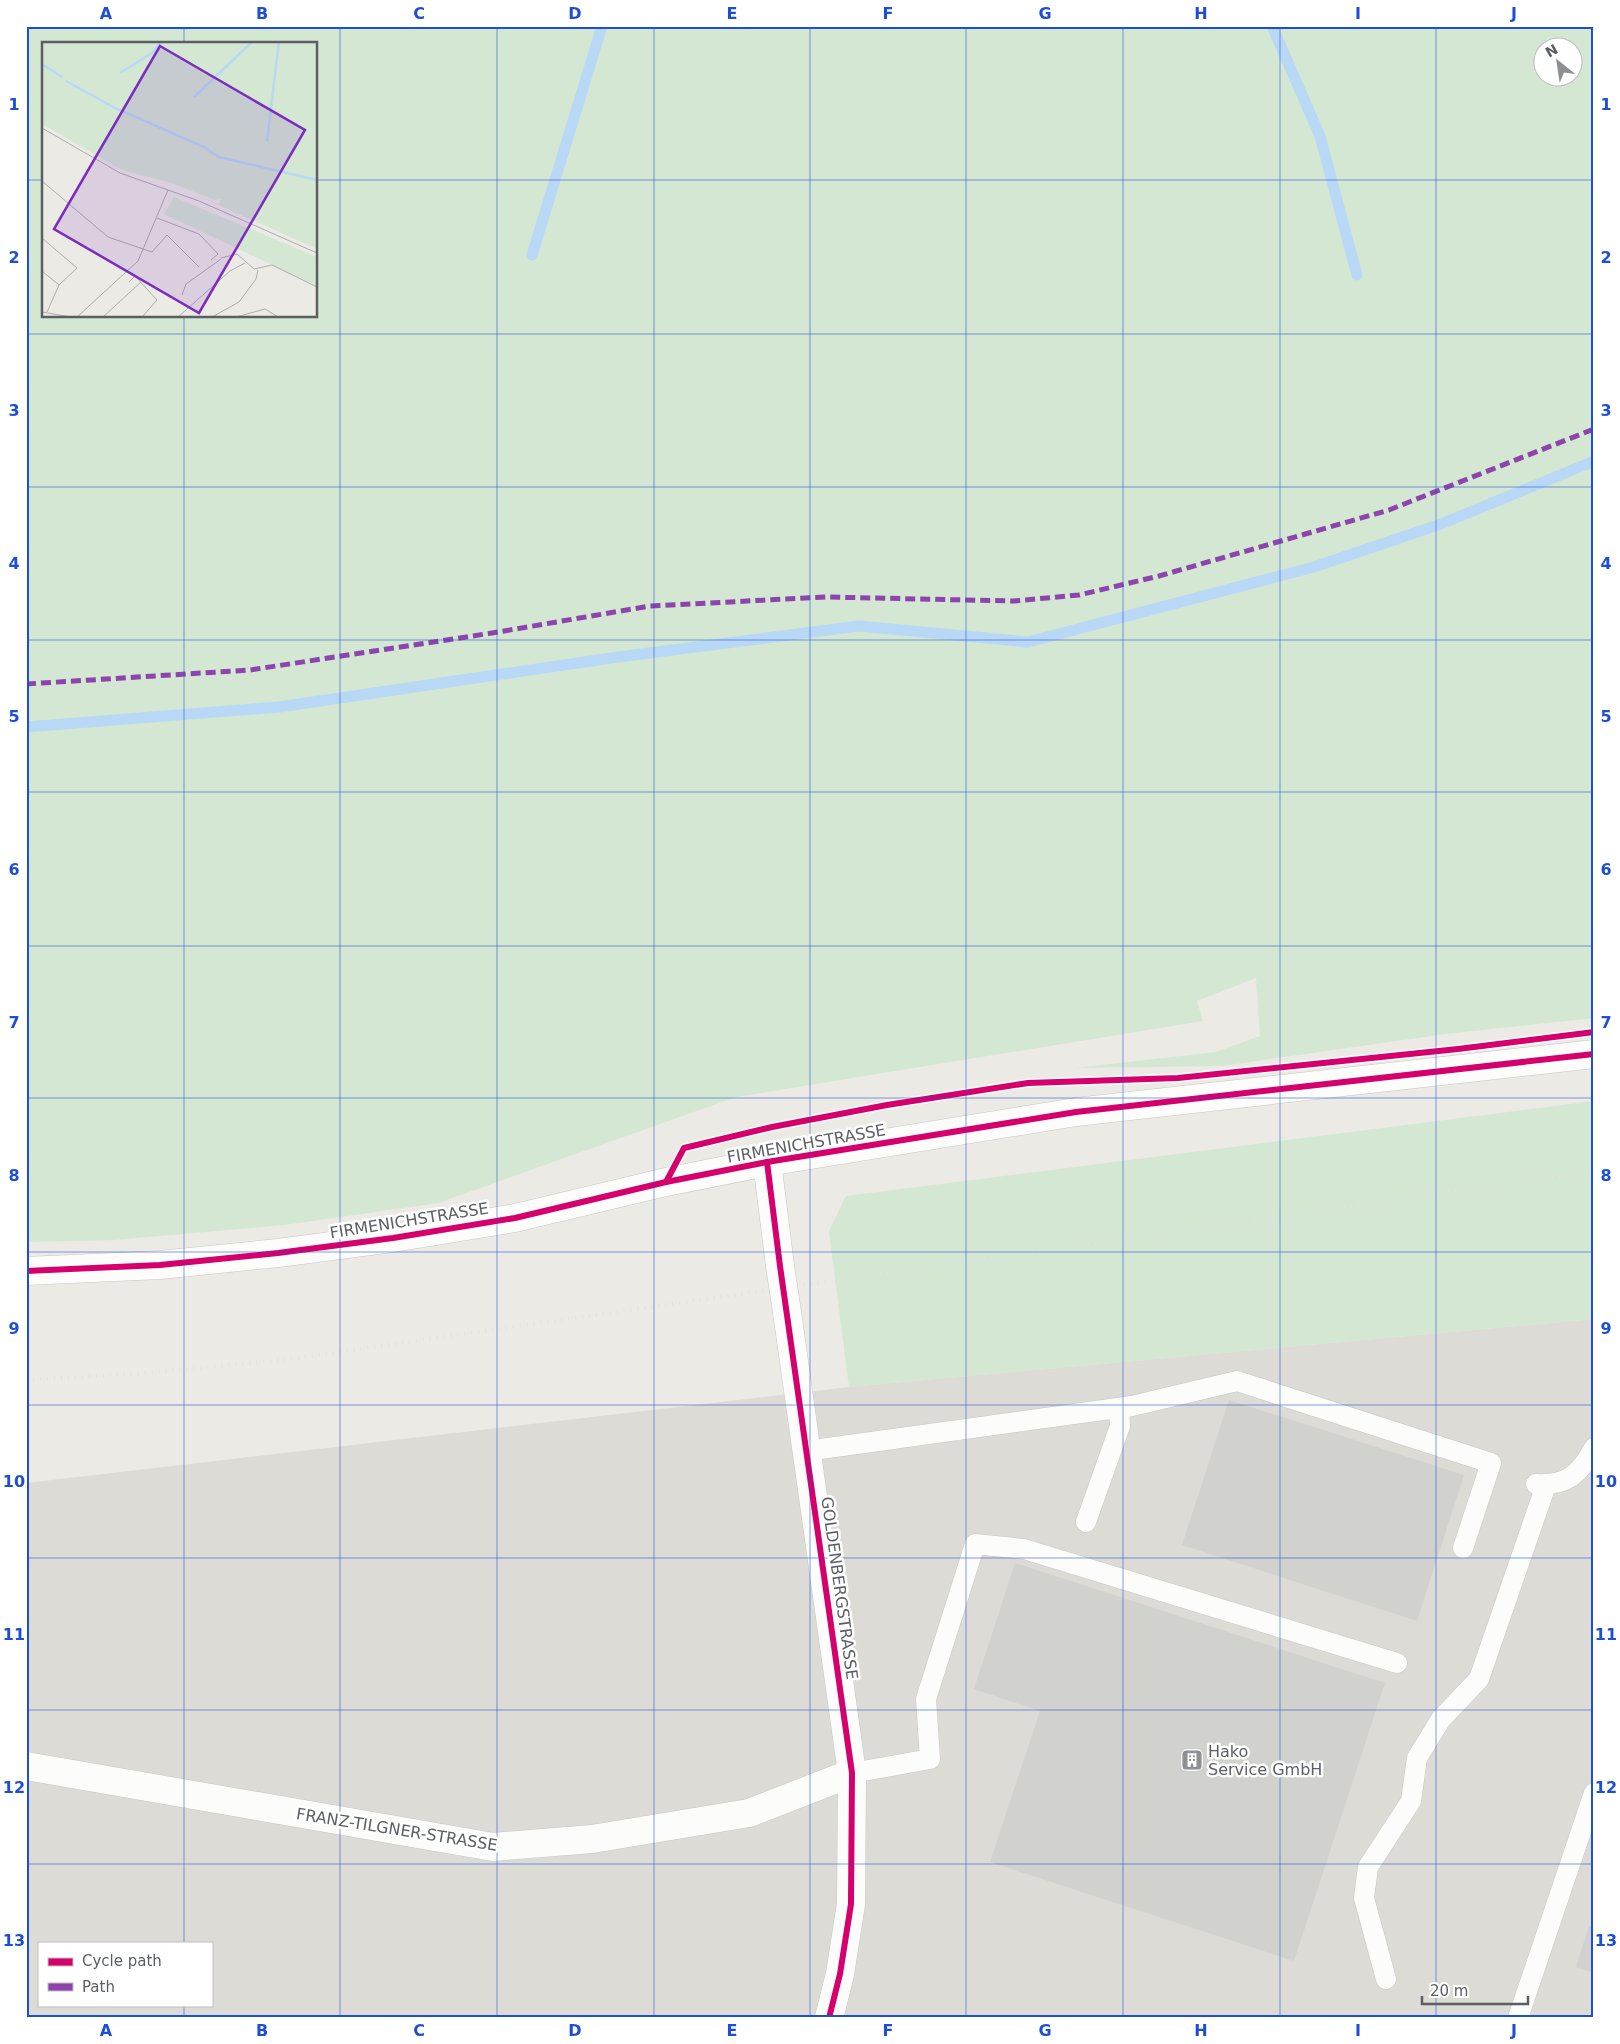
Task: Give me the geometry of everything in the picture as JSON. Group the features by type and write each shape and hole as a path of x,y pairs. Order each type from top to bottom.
{"street":[{"name":"FIRMENICHSTRASSE","path":"26,1271 160,1264 278,1253 393,1238 515,1218 666,1182 767,1162 1076,1112 1594,1054"},
{"name":"GOLDENBERGSTRASSE","path":"767,1162 852,1774 851,1904 840,1974 829,2018"},
{"name":"FRANZ-TILGNER-STRASSE","path":"26,1766 493,1847 592,1839 749,1813 852,1774"}],"lane":[{"path":"806,1450 1119,1408 1237,1381 1491,1463 1463,1548"},
{"path":"1086,1522 1120,1426 1119,1408"},
{"path":"1386,1979 1364,1898 1368,1867 1411,1801 1417,1758 1441,1719 1480,1678 1541,1484 1568,1479 1578,1472 1594,1448"},
{"path":"852,1774 930,1759 926,1699 975,1544 1024,1548 1397,1663"},
{"path":"1518,2018 1594,1793"}],"shaded area":[{"path":"1594,1319 1594,2018 26,2018 26,1483 849,1387"}],"green space":[{"path":"26,26 1594,26 1594,1018 1445,1034 1222,1066 1075,1068 1216,1052 1260,1036 1256,978 1197,1001 1203,1021 736,1097 438,1203 284,1225 114,1240 26,1242"},
{"path":"1594,1101 1594,1319 849,1387 829,1231 846,1196"}],"building":[{"path":"1229,1400 1464,1475 1417,1621 1182,1545"},
{"name":"Hako Service GmbH","path":"1015,1563 1385,1683 1294,1961 990,1862 1040,1711 974,1689"},
{"path":"1589,1926 1594,1928 1594,1973 1576,1967"}],"waterway":[{"path":"532,255 602,26"},
{"path":"1272,26 1320,136 1357,275"},
{"path":"26,727 279,707 618,657 859,626 1028,642 1314,567 1441,524 1594,461"}],"railway":[{"path":"26,1380 146,1373 290,1359 1594,1171"}],"marked path":[{"path":"26,684 250,670 492,633 650,606 826,597 1014,601 1079,595 1159,576 1389,510 1594,429"}],"cycle path":[{"path":"666,1182 684,1148 772,1127 887,1105 1028,1083 1178,1078 1458,1049 1594,1032"},
{"path":"26,1271 160,1265 278,1253 393,1238 515,1218 666,1182 767,1162 1076,1112 1594,1054"},
{"path":"767,1162 852,1773 851,1904 840,1974 829,2018"}],"place":[{"name":"Hako Service GmbH","path":"1192,1760"}]}
